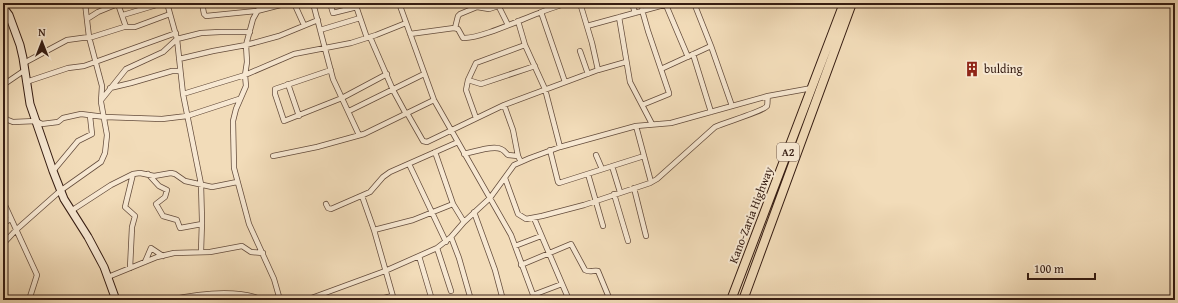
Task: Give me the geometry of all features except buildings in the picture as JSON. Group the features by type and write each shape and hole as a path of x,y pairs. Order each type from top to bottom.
{"highway":[{"name":"Kano-Zaria Highway","path":"731,300 844,3"},
{"name":"Kano-Zaria Highway","path":"743,300 852,3"}],"street":[{"path":"3,244 16,230 60,191 100,162 104,154 107,135 102,99 102,86 89,37 85,3"},
{"path":"87,18 119,3 126,26"},
{"path":"123,15 163,3"},
{"path":"167,3 176,33 183,94 201,184 201,252"},
{"path":"202,3 204,14 206,16 257,11 288,3"},
{"path":"262,3 257,11 246,45 246,86 239,99 232,121 234,173 249,224 274,279 280,300"},
{"path":"294,3 304,25"},
{"path":"313,3 331,70 342,98 360,135"},
{"path":"330,3 333,13 356,5 369,38 406,114 425,142 504,105 598,70 626,62"},
{"path":"399,3 434,100 511,235 534,298 562,284"},
{"path":"507,3 489,9 477,7 460,14 458,16 456,28 463,38 469,38 568,3"},
{"path":"580,3 598,70"},
{"path":"632,3 635,13"},
{"path":"587,26 671,3"},
{"path":"694,3 732,106"},
{"path":"710,3 716,3"},
{"path":"498,5 508,25"},
{"path":"666,5 688,57"},
{"path":"5,10 20,46 30,104 60,191 88,237 108,277 116,300"},
{"path":"642,10 669,91 668,94 642,105"},
{"path":"541,12 565,82"},
{"path":"3,106 5,102 3,85 24,66 67,40 89,37 126,26 132,28 170,14"},
{"path":"619,17 630,82 652,124"},
{"path":"320,30 360,18"},
{"path":"179,58 246,45 279,36 318,20"},
{"path":"518,21 525,45 545,89 560,147"},
{"path":"183,94 245,75 294,54 369,38 406,23"},
{"path":"410,34 456,28"},
{"path":"102,99 126,69 163,52 177,39 201,33 250,32"},
{"path":"26,82 68,68 84,66 176,33"},
{"path":"476,118 466,90 468,80 476,63 525,45"},
{"path":"661,69 711,46"},
{"path":"580,51 588,74"},
{"path":"693,54 712,112"},
{"path":"468,80 481,84 535,66"},
{"path":"331,70 275,89 275,94 283,120 286,121 342,98 387,74"},
{"path":"110,88 172,71 180,71"},
{"path":"349,111 424,74"},
{"path":"288,84 299,116"},
{"path":"306,300 385,271 438,248 446,242 474,212 490,198 514,165 520,162 550,150 636,126 671,123 768,96 812,88"},
{"path":"505,178 518,214 526,219 570,209 657,179 714,127 765,108 767,105 768,96"},
{"path":"3,117 13,122 36,121 42,124 58,122 63,118 81,114 90,116 158,120 187,116 239,99"},
{"path":"273,156 318,147 360,135 434,100"},
{"path":"504,105 513,130 520,162"},
{"path":"53,171 78,142 92,134 90,116"},
{"path":"636,126 651,182"},
{"path":"326,204 328,208 331,209 362,196 374,189 386,174 458,142"},
{"path":"464,154 493,148 503,150 508,155 518,156"},
{"path":"550,150 559,183 644,156"},
{"path":"435,152 453,204 464,222"},
{"path":"596,155 602,170"},
{"path":"409,164 446,242"},
{"path":"612,166 620,192"},
{"path":"71,211 103,189 133,174 140,173 157,176 171,173 185,181 216,187 237,182"},
{"path":"130,268 132,226 134,216 125,207 133,174"},
{"path":"148,174 159,186 168,190 165,197 156,204 163,216 177,220 180,228 202,224"},
{"path":"588,174 603,226"},
{"path":"634,188 646,236"},
{"path":"614,194 628,241"},
{"path":"362,196 374,230 393,298 377,300"},
{"path":"3,202 32,261 37,275 29,300"},
{"path":"374,230 406,223 432,214 453,204"},
{"path":"474,212 495,270 503,300"},
{"path":"534,218 569,300"},
{"path":"3,223 11,219"},
{"path":"515,246 542,236"},
{"path":"450,237 460,258 471,300"},
{"path":"521,265 572,244 585,270 590,272 595,270 598,271 610,300"},
{"path":"108,277 145,262 174,253 215,252 242,246 251,252 263,254"},
{"path":"145,262 150,248 163,256"},
{"path":"438,248 451,291"},
{"path":"419,256 432,300"},
{"path":"169,300 191,295 206,294 236,294 263,300"}],"place":[{"name":"bulding","path":"972,69"}]}
